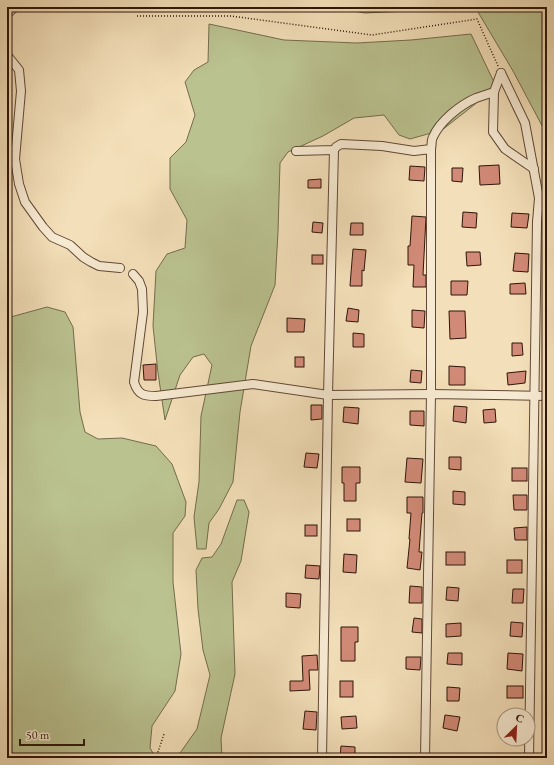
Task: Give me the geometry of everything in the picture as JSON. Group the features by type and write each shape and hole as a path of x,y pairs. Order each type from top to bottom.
{"street":[{"path":"7,14 14,7"},
{"path":"7,55 19,70 21,91 15,159 19,184 25,202 52,237 70,245 83,257 99,266 120,268"},
{"path":"501,73 494,92 493,132 505,149 534,169"},
{"path":"501,73 525,123 539,198 537,222 529,758"},
{"path":"425,758 431,394 432,138 442,123 460,107 476,98 494,92"},
{"path":"322,758 334,150 341,144 382,146 414,151 431,149"},
{"path":"296,151 334,150"},
{"path":"133,274 139,281 142,289 142,312 134,382 136,389 145,396 156,396 253,384 328,395 431,394 547,396"}],"path":[{"path":"137,16 231,16 372,35 477,20 501,73"},
{"path":"156,758 164,734"}],"green space":[{"path":"332,7 419,7 406,11 365,13"},
{"path":"475,7 547,7 547,135 513,71"},
{"path":"209,24 284,40 357,43 411,40 471,34 494,82 488,94 442,130 410,139 399,135 384,115 354,118 323,136 288,152 280,163 275,285 251,346 240,412 233,482 219,509 209,523 206,549 197,549 194,517 199,482 201,416 212,365 204,354 193,357 180,375 165,420 153,326 156,271 167,254 185,248 187,220 170,189 170,158 186,142 195,115 185,82 194,70 208,62"},
{"path":"47,307 65,312 73,327 80,412 85,432 98,439 122,438 156,446 172,464 186,502 185,516 173,533 173,582 181,654 175,691 152,726 150,748 156,758 7,758 7,318"},
{"path":"237,500 244,500 249,512 241,561 232,582 235,674 221,738 222,758 179,758 180,753 197,729 210,675 203,650 198,609 196,570 202,558 212,557 221,544"}],"building":[{"path":"499,165 500,184 480,185 479,166"},
{"path":"410,166 425,167 424,181 409,180"},
{"path":"452,168 463,168 462,182 452,181"},
{"path":"321,179 321,188 308,188 308,180"},
{"path":"463,212 477,213 476,228 462,227"},
{"path":"512,213 529,214 527,228 511,227"},
{"path":"412,216 426,217 423,275 426,275 426,287 413,287 414,265 408,265 408,246 410,246"},
{"path":"313,222 323,223 322,233 312,232"},
{"path":"351,223 363,223 363,235 350,235"},
{"path":"353,249 366,250 364,271 362,270 362,286 350,286"},
{"path":"466,252 480,252 481,265 467,266"},
{"path":"515,253 529,254 528,272 513,271"},
{"path":"312,255 323,255 323,264 312,264"},
{"path":"451,281 468,281 467,295 451,295"},
{"path":"525,283 526,294 510,294 510,284"},
{"path":"348,308 359,310 358,322 346,321"},
{"path":"412,310 425,311 424,328 412,327"},
{"path":"449,311 465,311 466,338 450,339"},
{"path":"287,318 305,319 304,332 287,332"},
{"path":"353,333 364,334 364,347 353,347"},
{"path":"512,343 522,343 523,355 512,356"},
{"path":"295,357 304,357 304,367 295,367"},
{"path":"156,364 156,380 144,380 143,365"},
{"path":"449,366 465,367 465,385 449,385"},
{"path":"411,370 422,371 421,383 410,382"},
{"path":"526,371 525,383 508,385 507,373"},
{"path":"311,405 322,405 322,419 311,420"},
{"path":"454,406 467,407 466,423 453,421"},
{"path":"344,407 359,408 358,424 343,422"},
{"path":"495,409 496,422 484,423 483,410"},
{"path":"410,411 424,411 424,426 410,425"},
{"path":"306,453 319,454 317,468 304,467"},
{"path":"449,457 461,457 461,470 449,469"},
{"path":"407,458 423,459 421,483 405,482"},
{"path":"342,467 360,467 360,483 356,483 356,501 344,501"},
{"path":"512,468 527,468 527,481 512,481"},
{"path":"453,491 465,492 465,505 453,504"},
{"path":"513,495 527,495 527,510 514,510"},
{"path":"407,497 423,497 419,552 422,552 420,570 407,568 411,513 407,513"},
{"path":"347,519 360,519 360,531 347,531"},
{"path":"305,525 317,525 317,536 305,536"},
{"path":"527,527 527,540 515,540 514,528"},
{"path":"446,552 465,552 465,565 446,565"},
{"path":"344,554 357,555 356,573 343,572"},
{"path":"507,560 522,560 522,573 507,573"},
{"path":"306,565 320,566 319,579 305,578"},
{"path":"410,586 422,587 422,603 409,603"},
{"path":"447,587 459,588 458,601 446,600"},
{"path":"513,589 524,589 523,603 512,603"},
{"path":"286,593 301,594 300,608 286,607"},
{"path":"414,618 422,619 422,633 412,632"},
{"path":"511,622 523,623 522,637 510,636"},
{"path":"461,623 461,636 446,637 446,624"},
{"path":"341,627 358,627 358,642 355,642 355,661 341,661"},
{"path":"448,653 462,653 462,665 447,664"},
{"path":"508,653 523,654 522,671 507,669"},
{"path":"317,655 318,670 309,670 310,690 290,691 290,681 303,681 302,656"},
{"path":"406,657 421,657 420,670 406,669"},
{"path":"340,681 353,681 353,697 340,697"},
{"path":"507,686 523,686 523,698 507,698"},
{"path":"447,687 460,688 459,701 447,701"},
{"path":"305,711 317,712 316,730 303,729"},
{"path":"445,715 460,717 457,731 443,728"},
{"path":"356,716 357,728 342,729 341,717"},
{"path":"341,746 355,747 355,758 340,758"}]}
